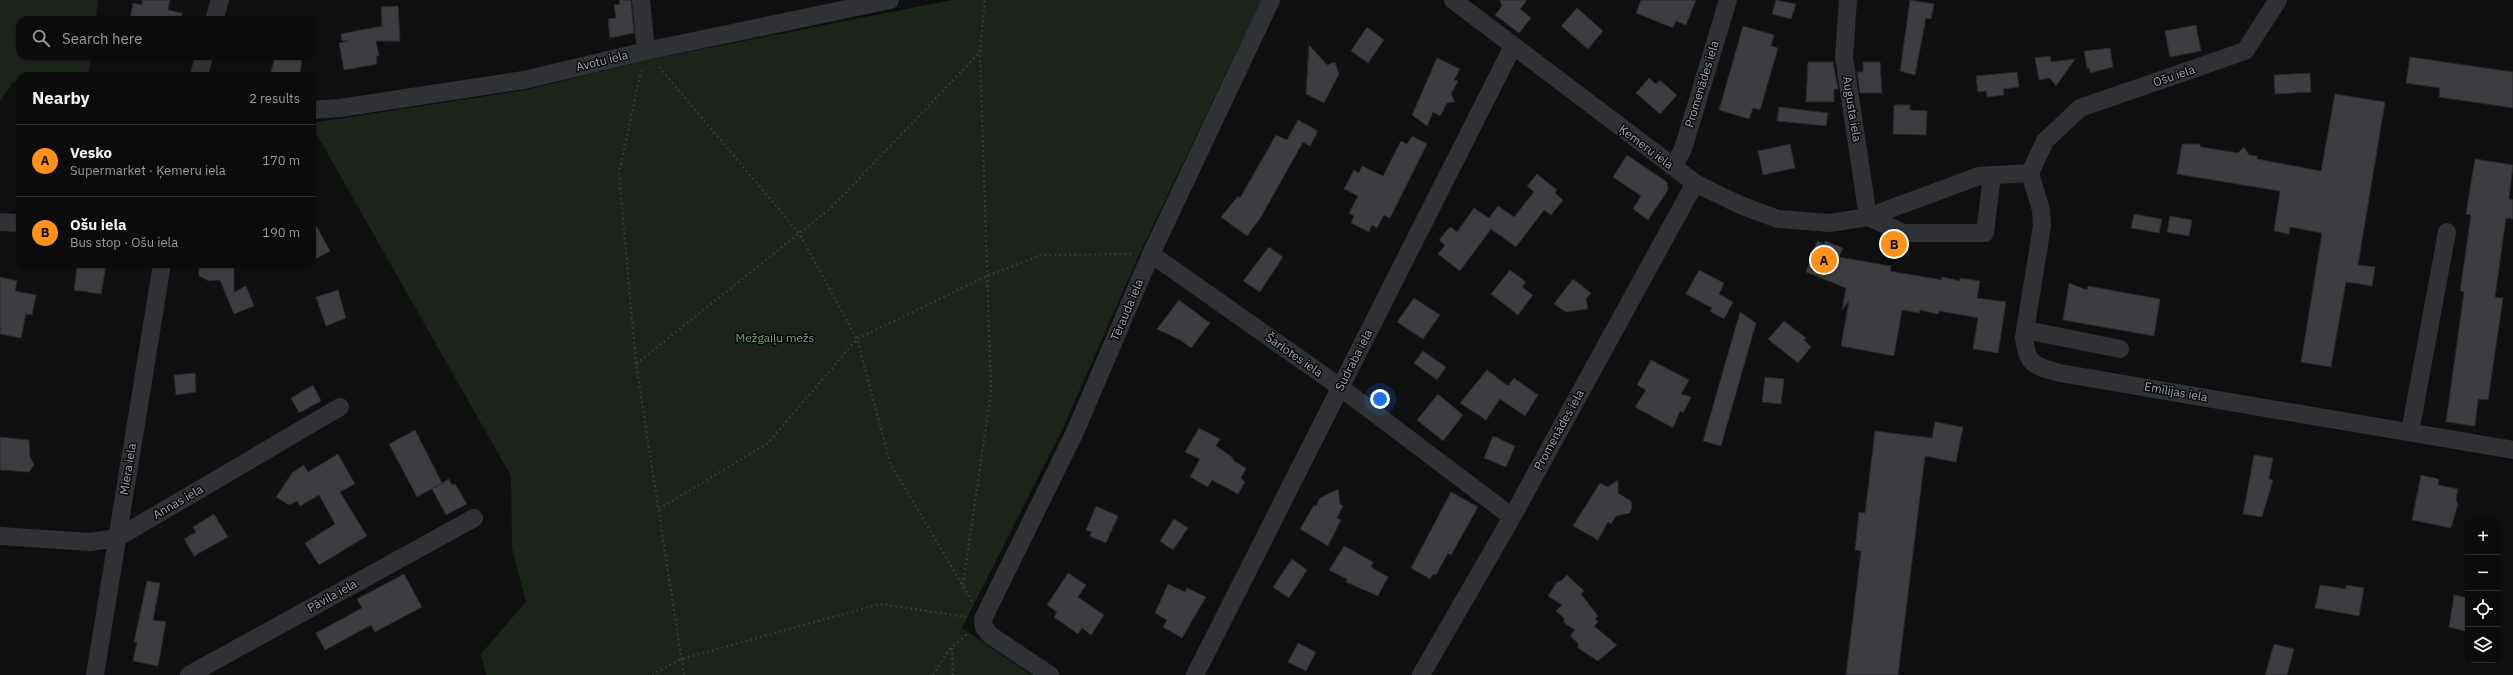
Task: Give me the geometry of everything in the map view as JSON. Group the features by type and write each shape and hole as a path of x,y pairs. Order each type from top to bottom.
{"street":[{"path":"215,16 220,0"},
{"path":"640,0 646,50"},
{"name":"Avotu iela","path":"316,110 340,108 524,80 646,50 890,0"},
{"name":"Tērauda iela","path":"982,619 1075,432 1151,254 1271,0"},
{"name":"Ķemeru iela","path":"1453,0 1695,184 1740,205 1778,219 1830,223 1868,218"},
{"name":"Promenādes iela","path":"1673,167 1683,149 1728,0"},
{"name":"Augusta iela","path":"1848,0 1844,57 1868,218"},
{"name":"Ošu iela","path":"2030,173 2045,142 2080,108 2245,51 2278,0"},
{"name":"Sudraba iela","path":"1194,675 1513,46"},
{"path":"200,72 203,60"},
{"path":"1868,218 1978,176 2030,173"},
{"name":"Emīlijas iela","path":"2030,173 2041,210 2042,226 2026,330 2026,354 2037,366 2060,373 2513,450"},
{"path":"1868,218 1904,233 1985,233 1992,175"},
{"name":"Promenādes iela","path":"1421,675 1512,517 1695,184"},
{"path":"0,222 16,223"},
{"path":"2410,432 2448,232"},
{"name":"Šarlotes iela","path":"1151,254 1340,387 1512,517"},
{"name":"Miera iela","path":"95,675 161,268"},
{"path":"2026,330 2120,349"},
{"name":"Annas iela","path":"0,536 90,542 117,538 340,407"},
{"name":"Pāvila iela","path":"189,675 474,518"},
{"path":"982,619 984,627 990,635 1050,675"}],"path":[{"path":"963,585 991,392 980,52 985,0"},
{"path":"646,50 798,234 857,339 890,463 982,619"},
{"path":"646,50 619,173 636,364 684,675"},
{"path":"636,364 832,207 980,52"},
{"path":"659,509 768,444 857,339 987,276 1041,255 1151,254"},
{"path":"652,675 682,659 880,604 982,619"},
{"path":"933,675 952,647 982,619"},
{"path":"952,647 953,675"}],"green space":[{"path":"0,0 98,0 96,16 16,16 16,60 90,60 89,72 16,72 16,82 12,83 0,101"},
{"name":"Mežgaiļu mežs","path":"952,0 1261,0 1139,255 1063,428 962,628 1031,675 486,675 481,654 526,602 512,548 511,476 316,133 316,122 526,90 647,60"}],"building":[{"path":"142,0 170,0 168,10 182,13 182,16 131,16 133,3 142,5"},
{"path":"619,0 631,0 634,33 610,38 608,19 616,18 614,5 620,4"},
{"path":"1500,0 1527,0 1520,9 1531,18 1519,33 1495,15 1502,6"},
{"path":"1641,0 1696,0 1686,25 1676,21 1673,28 1636,13"},
{"path":"1776,0 1796,4 1791,19 1772,14"},
{"path":"1910,0 1934,4 1931,19 1926,18 1915,75 1900,71"},
{"path":"398,6 400,41 376,41 379,56 376,56 377,64 344,70 339,43 348,41 342,41 341,34 382,26 381,7"},
{"path":"1577,8 1603,31 1588,49 1561,26"},
{"path":"2196,25 2201,51 2170,57 2165,31"},
{"path":"1743,26 1774,35 1771,46 1778,48 1760,110 1753,108 1749,119 1719,110"},
{"path":"1367,27 1384,40 1368,63 1351,51"},
{"path":"1309,45 1327,65 1335,62 1339,74 1324,103 1306,94"},
{"path":"2110,48 2113,67 2090,73 2089,68 2087,68 2084,51"},
{"path":"2050,56 2051,62 2075,59 2056,86 2050,78 2039,80 2035,58"},
{"path":"2410,57 2513,72 2513,108 2439,97 2440,88 2406,83"},
{"path":"1437,58 1460,69 1454,80 1458,81 1451,94 1455,102 1447,103 1440,116 1433,112 1427,126 1412,115"},
{"path":"274,60 302,60 300,72 271,72"},
{"path":"1808,62 1833,62 1838,89 1834,89 1834,102 1806,102"},
{"path":"1863,62 1880,62 1882,93 1860,93 1857,72 1863,72"},
{"path":"2017,72 2019,87 2003,89 2004,95 1987,97 1986,91 1978,92 1976,76"},
{"path":"2310,73 2311,92 2275,94 2274,75"},
{"path":"1649,78 1656,84 1660,80 1677,95 1660,114 1636,93"},
{"path":"2335,94 2385,102 2358,265 2375,267 2372,286 2346,282 2331,367 2301,362 2322,233 2290,227 2289,234 2274,231 2280,191 2177,174 2182,144 2199,144 2201,147 2238,153 2244,147 2249,155 2257,156 2257,159 2321,171"},
{"path":"1894,105 1910,105 1910,110 1927,111 1926,135 1893,134"},
{"path":"1779,107 1828,113 1826,126 1777,121"},
{"path":"1298,120 1318,131 1310,146 1303,142 1261,217 1247,236 1221,217 1238,196 1240,198 1276,135 1287,140"},
{"path":"1412,136 1427,144 1390,218 1384,215 1377,228 1372,225 1369,232 1351,223 1354,216 1349,213 1358,196 1344,189 1354,170 1359,173 1362,166 1383,176 1401,141 1407,144"},
{"path":"1790,144 1795,168 1763,175 1758,151"},
{"path":"1627,155 1667,182 1668,190 1648,220 1633,209 1641,196 1613,177"},
{"path":"2475,159 2513,165 2509,199 2513,200 2513,219 2506,218 2495,297 2503,298 2488,400 2478,399 2475,426 2446,422 2464,292 2460,291 2471,215 2466,214"},
{"path":"1537,174 1557,190 1555,193 1563,200 1551,215 1544,210 1516,247 1491,229 1460,271 1438,254 1445,245 1439,240 1451,227 1457,232 1474,208 1489,218 1498,206 1514,217 1534,192 1527,186"},
{"path":"2134,214 2162,219 2159,233 2131,228"},
{"path":"2170,216 2192,220 2189,236 2167,232"},
{"path":"316,225 330,251 316,259"},
{"path":"1817,241 1824,244 1825,241 1843,248 1839,257 1891,266 1890,271 1942,280 1942,277 1960,281 1960,278 1980,281 1977,298 2006,302 1998,353 1973,349 1978,318 1939,311 1938,314 1920,310 1920,313 1902,310 1894,356 1841,346 1849,301 1842,310 1846,288 1806,272"},
{"path":"1269,247 1283,257 1260,292 1243,281"},
{"path":"77,268 105,268 101,294 74,290"},
{"path":"199,268 234,268 234,292 246,286 254,306 234,314 220,280 209,281 199,276"},
{"path":"1510,270 1526,282 1522,287 1533,295 1518,315 1491,294"},
{"path":"1699,270 1724,283 1719,294 1733,302 1724,319 1710,311 1712,308 1686,294"},
{"path":"0,277 17,281 15,291 36,295 32,315 26,314 21,338 0,334"},
{"path":"1573,279 1591,293 1586,299 1588,309 1566,312 1554,304"},
{"path":"2069,283 2087,290 2088,286 2160,299 2154,336 2063,320"},
{"path":"338,290 346,318 326,326 316,297"},
{"path":"1414,298 1440,315 1423,339 1397,322"},
{"path":"1179,300 1210,323 1191,348 1180,340 1157,329"},
{"path":"1740,312 1756,323 1721,446 1703,441"},
{"path":"1784,321 1806,338 1804,340 1811,347 1798,363 1768,339"},
{"path":"1423,351 1446,367 1437,380 1414,363"},
{"path":"1651,360 1689,380 1681,394 1691,397 1683,413 1680,411 1673,428 1635,407 1646,390 1637,385"},
{"path":"1487,370 1508,386 1514,378 1538,395 1525,416 1500,399 1486,420 1460,403"},
{"path":"195,373 196,392 176,395 174,375"},
{"path":"1765,377 1784,379 1781,404 1762,402"},
{"path":"313,385 321,401 299,413 291,398"},
{"path":"1438,394 1463,415 1443,441 1417,420"},
{"path":"1935,422 1963,427 1956,462 1925,456 1898,675 1846,675 1861,551 1855,550 1859,512 1865,513 1875,431 1932,438"},
{"path":"1199,428 1220,439 1216,446 1232,457 1234,461 1246,468 1241,478 1245,482 1238,494 1212,480 1208,487 1190,477 1200,459 1185,452"},
{"path":"415,430 442,483 417,497 389,444"},
{"path":"1493,436 1515,446 1506,467 1484,458"},
{"path":"0,437 29,440 30,457 34,465 29,472 0,470"},
{"path":"338,454 355,484 340,492 367,536 319,565 305,543 335,524 319,495 300,506 297,501 289,505 276,497 292,473 304,465 308,472"},
{"path":"2254,455 2273,458 2269,479 2273,480 2262,517 2243,514"},
{"path":"2421,475 2439,479 2438,485 2458,489 2456,500 2458,504 2451,528 2412,520"},
{"path":"449,479 452,485 455,484 467,504 446,515 432,489"},
{"path":"1618,480 1618,493 1631,501 1632,507 1630,513 1616,516 1611,524 1608,522 1598,540 1573,526 1600,483 1608,487"},
{"path":"1338,489 1340,504 1343,506 1337,518 1341,520 1328,546 1300,529 1314,505 1316,506 1320,498"},
{"path":"1451,492 1478,507 1451,555 1448,553 1436,575 1433,574 1430,579 1411,568"},
{"path":"1096,506 1118,516 1106,543 1090,536 1092,532 1086,530"},
{"path":"214,514 228,537 194,556 184,539 196,532 193,527"},
{"path":"1174,519 1188,528 1173,550 1160,541"},
{"path":"1344,546 1373,562 1371,567 1388,577 1378,596 1346,582 1347,579 1329,570"},
{"path":"1292,559 1307,570 1289,598 1273,587"},
{"path":"1068,573 1086,585 1078,597 1104,615 1091,635 1082,628 1078,634 1054,617 1057,612 1047,605"},
{"path":"404,574 422,607 375,632 371,625 325,650 316,633 362,608 357,599"},
{"path":"1567,575 1584,591 1581,594 1598,616 1595,619 1598,622 1594,626 1617,645 1598,661 1578,648 1578,643 1570,636 1575,630 1564,623 1564,618 1556,611 1562,605 1548,596 1557,582 1561,581"},
{"path":"147,581 160,583 153,620 166,622 158,666 133,661 137,642 134,642"},
{"path":"1168,584 1185,592 1187,588 1206,597 1182,638 1163,627 1167,620 1155,613"},
{"path":"2320,585 2346,589 2346,585 2364,588 2359,616 2315,608"},
{"path":"2454,595 2465,597 2465,631 2449,627"},
{"path":"1298,643 1316,652 1306,671 1288,662"},
{"path":"2274,644 2294,649 2287,675 2265,675"}],"place":[{"name":"Ošu iela","path":"1894,244"},
{"name":"Vesko","path":"1824,260"}]}
